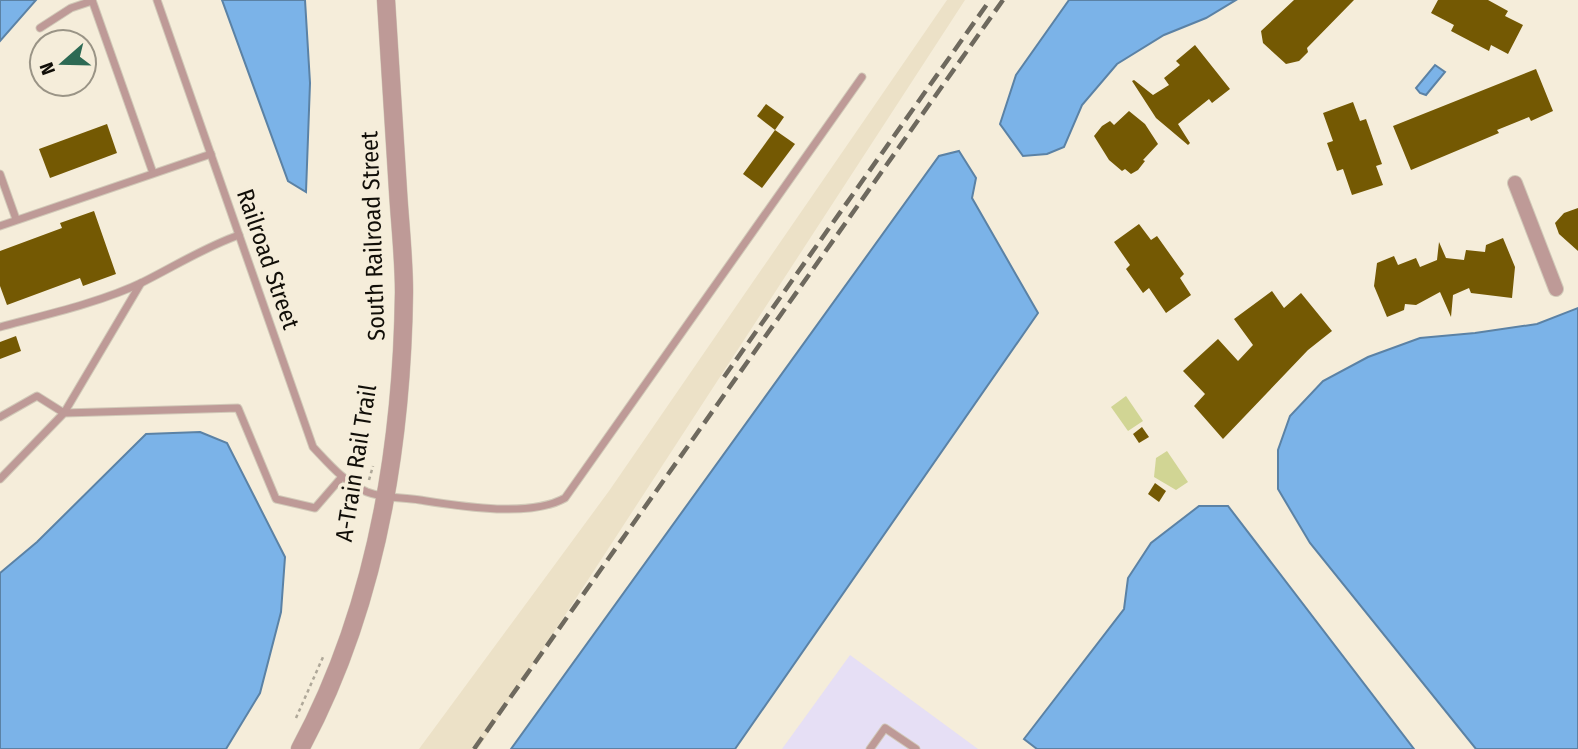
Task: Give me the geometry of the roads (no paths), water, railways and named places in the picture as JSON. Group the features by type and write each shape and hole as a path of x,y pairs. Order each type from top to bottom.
{"street":[{"name":"South Railroad Street","path":"300,749 316,719 370,575 396,435 404,289 386,0"},
{"path":"1515,183 1556,289"}],"lane":[{"path":"40,28 71,8 92,0 153,173"},
{"name":"Railroad Street","path":"158,0 313,447 341,478 365,491 384,498 417,499 465,507 519,508 552,505 565,498 862,77"},
{"path":"0,226 211,154"},
{"path":"0,174 16,219"},
{"path":"0,327 76,306 142,283 218,242 239,235"},
{"path":"0,480 64,413 142,283"},
{"path":"0,417 37,396 64,413 238,408 276,499 315,508 341,478"},
{"path":"870,749 885,728 916,749"}],"water":[{"path":"0,0 36,0 0,41"},
{"path":"222,0 305,0 310,83 306,192 288,181"},
{"path":"1069,0 1236,0 1206,18 1164,35 1117,64 1082,105 1064,147 1047,154 1023,156 1000,124 1016,75"},
{"path":"1435,65 1445,72 1426,95 1420,93 1416,88"},
{"path":"959,151 976,178 972,198 1038,313 735,749 511,749 939,156"},
{"path":"1578,308 1578,749 1476,749 1310,543 1278,489 1278,450 1290,416 1323,381 1368,357 1420,338 1537,324"},
{"path":"200,432 227,443 285,557 281,612 260,693 226,749 0,749 0,573 37,542 146,434"},
{"path":"1199,506 1228,506 1414,749 1037,749 1024,739 1124,609 1128,578 1151,543"}],"railway":[{"path":"724,377 990,0"},
{"path":"474,749 1003,0"}]}
